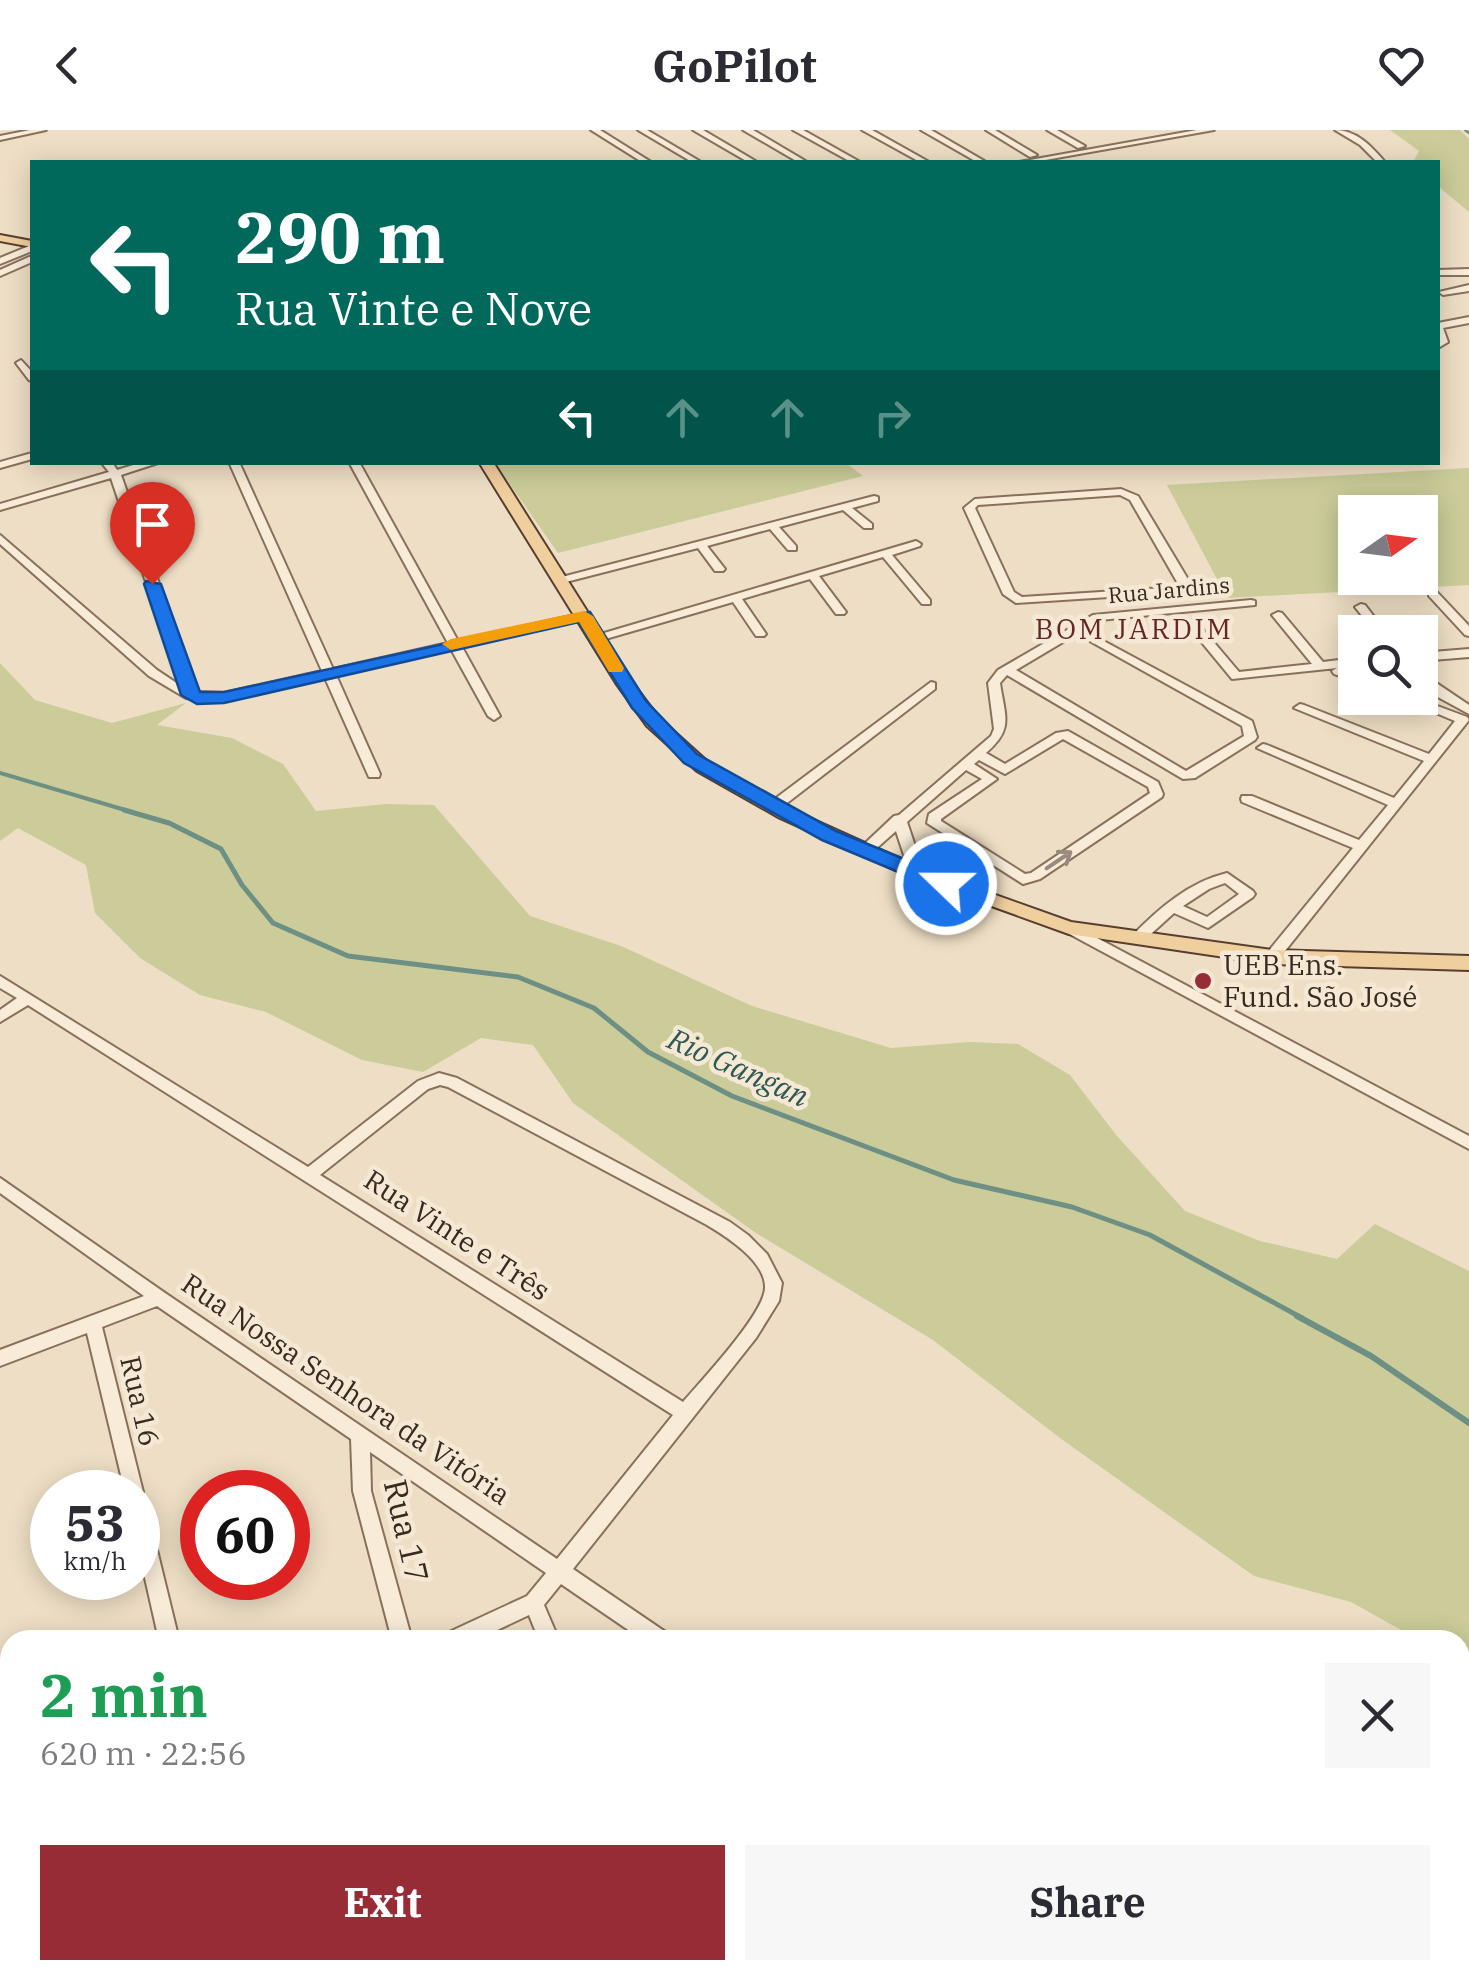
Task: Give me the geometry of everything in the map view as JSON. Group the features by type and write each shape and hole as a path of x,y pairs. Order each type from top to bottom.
{"main road":[{"path":"0,238 30,246"},
{"path":"488,465 639,704 678,748 773,807 916,872 1069,928 1272,957 1469,963"}],"street":[{"path":"0,138 40,130"},
{"path":"595,130 644,160"},
{"path":"642,130 694,160"},
{"path":"697,130 750,160"},
{"path":"747,130 800,160"},
{"path":"801,132 818,130"},
{"path":"866,130 921,160"},
{"path":"925,130 978,160"},
{"path":"990,130 1034,155"},
{"path":"1051,130 1080,146"},
{"path":"1115,130 1128,138"},
{"path":"1035,160 1210,130"},
{"path":"1339,130 1363,142 1378,160"},
{"path":"801,132 852,160"},
{"path":"1071,154 1078,160"},
{"path":"2,258 30,247"},
{"path":"0,273 30,260"},
{"path":"1440,273 1469,272"},
{"path":"1443,292 1469,288"},
{"path":"1440,327 1469,320"},
{"path":"21,363 30,375"},
{"path":"0,465 30,457"},
{"path":"108,465 115,474 190,695"},
{"path":"0,501 146,465"},
{"path":"235,465 374,774"},
{"path":"356,465 494,716"},
{"path":"1121,492 1134,498 1186,586 1178,592 1108,598 1028,603 1013,598 970,505 1121,492"},
{"path":"562,580 874,500"},
{"path":"845,507 868,526"},
{"path":"772,526 792,548"},
{"path":"0,538 153,673 190,695 224,697 584,616"},
{"path":"700,544 719,570"},
{"path":"598,638 916,544"},
{"path":"885,554 926,602"},
{"path":"813,575 840,612"},
{"path":"1433,595 1469,633"},
{"path":"736,598 760,634"},
{"path":"1108,598 1115,614"},
{"name":"Rua Jardins","path":"1006,670 1097,617 1251,603"},
{"path":"1361,607 1367,615"},
{"path":"1278,615 1319,666"},
{"path":"1191,622 1236,676 1338,664"},
{"path":"865,851 999,734 994,683 1006,670 1183,774 1190,775 1251,737 1248,724 1094,640"},
{"path":"1438,656 1469,653"},
{"path":"773,807 930,686"},
{"path":"1438,691 1469,710"},
{"path":"1300,708 1431,759"},
{"path":"1272,957 1463,720 1438,710"},
{"path":"1064,735 1153,785 1158,792 1035,876 1023,879 933,820 991,779 1064,735"},
{"path":"1263,748 1395,803"},
{"path":"978,754 1005,770"},
{"path":"965,764 991,779"},
{"path":"1248,799 1361,846"},
{"path":"899,819 916,872"},
{"path":"1136,940 1174,908 1222,878 1248,894 1208,922 1174,908"},
{"path":"1069,928 1192,998 1469,1143"},
{"name":"Rua Vinte e Três","path":"0,981 685,1413"},
{"path":"0,1016 28,998"},
{"path":"310,1174 424,1085 439,1079 700,1210 739,1237 772,1279 774,1294 760,1320 534,1604 476,1630"},
{"name":"Rua Nossa Senhora da Vitória","path":"0,1184 159,1298 645,1630"},
{"path":"0,1358 159,1298"},
{"name":"Rua 16","path":"93,1323 129,1470"},
{"name":"Rua 17","path":"360,1435 362,1491 399,1630"},
{"path":"160,1600 167,1630"},
{"path":"534,1604 546,1630"}],"green space":[{"path":"1390,130 1460,130 1469,139 1469,212 1440,188 1440,160 1414,160 1419,151"},
{"path":"496,465 849,465 863,476 558,553"},
{"path":"1469,468 1469,585 1438,587 1438,495 1338,495 1338,592 1227,598 1167,485"},
{"path":"0,663 35,700 112,723 186,703 157,725 232,738 283,764 316,811 386,804 434,805 530,916 621,946 752,1006 891,1048 969,1042 1018,1044 1070,1075 1117,1136 1185,1211 1260,1241 1337,1259 1375,1224 1469,1271 1469,1630 1401,1630 1351,1602 1254,1576 1060,1438 933,1340 756,1233 573,1103 533,1045 481,1038 423,1072 362,1060 266,1012 200,995 140,958 95,913 86,865 18,828 0,841"}],"waterway":[{"path":"1465,130 1469,133"},
{"name":"Rio Gangan","path":"0,773 132,812"},
{"name":"Rio Gangan","path":"124,810 169,823 221,849 242,885 273,923 348,956 518,977 594,1008 648,1052 732,1096 954,1180 1072,1207 1150,1235 1302,1318"},
{"name":"Rio Gangan","path":"1297,1316 1371,1356 1469,1423"}],"slow traffic":[{"path":"451,644 584,616 615,668"}],"place":[{"name":"UEB Ens. Fund. São José","path":"1203,981"}],"district":[{"name":"BOM JARDIM","path":"1134,629"}],"route":[{"path":"152,584 190,695 197,698 224,697 584,616 639,704 690,758 829,835 946,884"}]}
